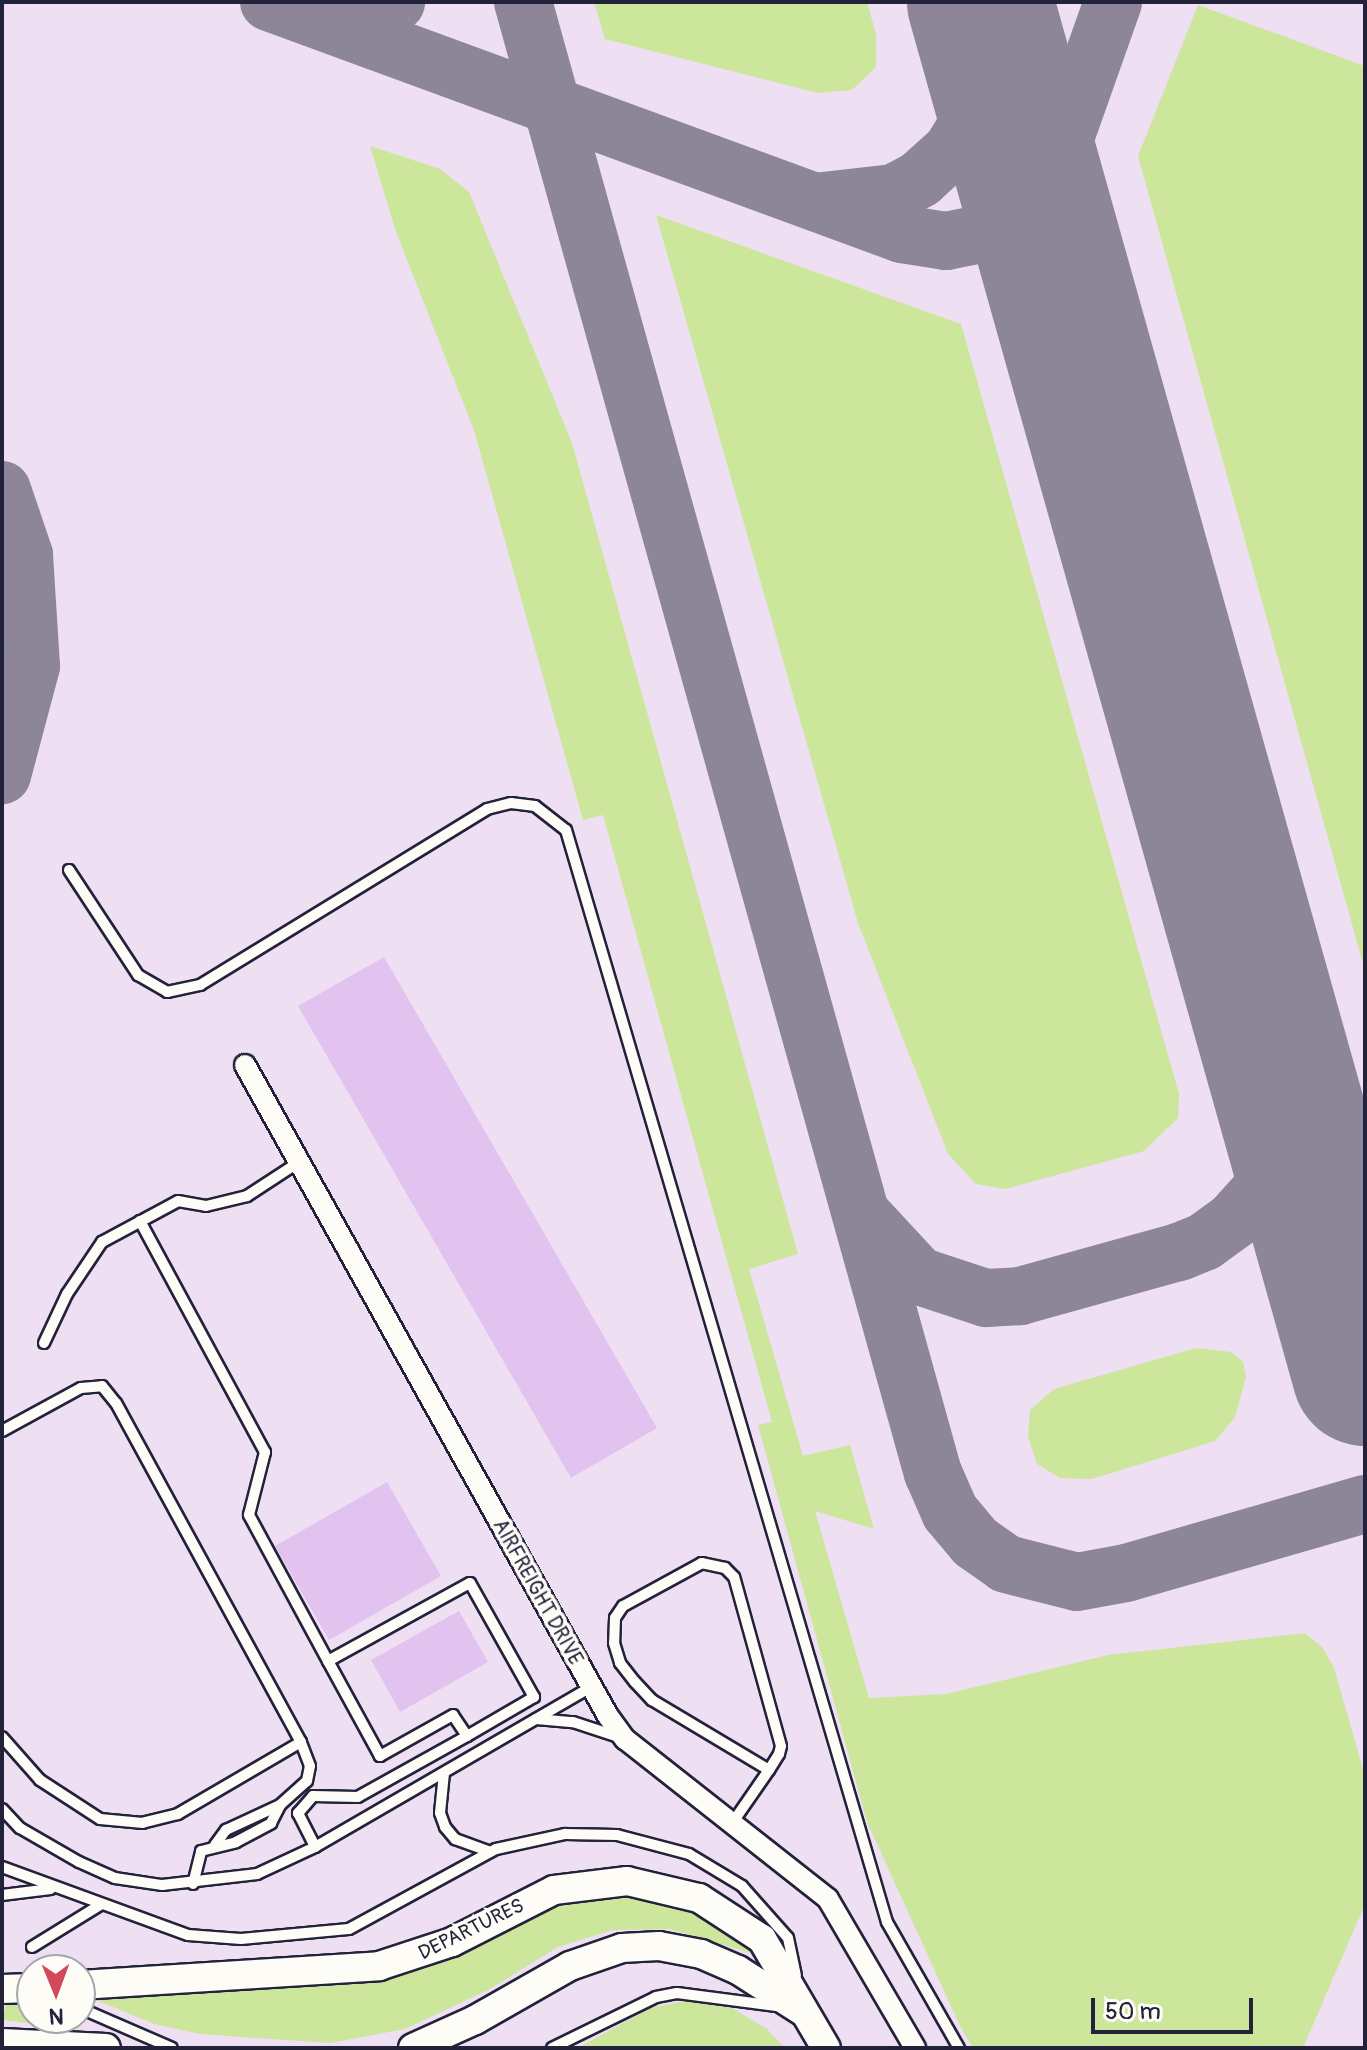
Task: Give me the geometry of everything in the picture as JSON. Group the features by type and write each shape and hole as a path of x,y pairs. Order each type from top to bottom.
{"main road":[{"name":"DEPARTURES","path":"96,1984 379,1966 452,1942 554,1890 627,1881 664,1886 733,1917 772,1949 803,2011 826,2048"},
{"path":"413,2048 475,2020 570,1966 622,1948 659,1946 701,1954 738,1970 803,2011"},
{"path":"2,2043 106,2048"}],"street":[{"name":"AIRFREIGHT DRIVE","path":"245,1065 591,1687 625,1739 828,1899 915,2048"}],"lane":[{"path":"69,870 138,975 167,992 200,985 487,809 511,803 535,806 566,830 887,1922 959,2048"},
{"path":"44,1343 67,1294 102,1242 178,1201 206,1206 247,1196 299,1162"},
{"path":"140,1221 265,1452 249,1515 380,1756 453,1715 467,1736"},
{"path":"2,1431 81,1388 102,1386 116,1403 301,1742 310,1766 307,1781 280,1805 226,1830 215,1845"},
{"path":"733,1822 769,1770 779,1754 781,1732 734,1577 725,1568 702,1563 623,1606 615,1618 614,1643 620,1663 635,1682 652,1700 769,1770"},
{"path":"315,1847 298,1813 313,1796 358,1797 534,1697 470,1583 328,1661"},
{"path":"2,1809 20,1828 115,1878 193,1884 257,1874 315,1847 591,1687"},
{"path":"536,1719 573,1722 625,1739"},
{"path":"2,1737 40,1780 100,1819 143,1823 178,1814 301,1742"},
{"path":"444,1773 440,1813 445,1827 455,1839 490,1852"},
{"path":"193,1884 201,1851 236,1842 271,1823 280,1805"},
{"path":"2,1867 53,1889 188,1935 241,1939 349,1929 490,1852 548,1836 591,1833 644,1839 708,1863 742,1886 788,1938 803,2011 719,1995 677,1993 656,1997 552,2048"},
{"path":"2,1895 53,1889"},
{"path":"32,1947 100,1905"},
{"path":"96,2015 172,2048"}],"shaded area":[{"path":"2,2 1365,2 1365,2048 2,2048"}],"green space":[{"path":"594,2 867,2 876,34 876,67 852,90 818,93 605,39"},
{"path":"1198,5 1365,66 1365,971 1138,156"},
{"path":"370,146 440,169 469,192 572,443 798,1254 749,1269 803,1456 850,1445 874,1529 815,1511 869,1698 946,1694 1108,1655 1305,1633 1323,1648 1334,1668 1365,1776 1365,1904 1303,2048 973,2048 960,2026 867,1822 758,1425 772,1422 603,815 583,820 474,430 396,232"},
{"path":"656,215 961,324 1179,1094 1178,1118 1144,1151 1005,1189 976,1184 948,1154 858,923"},
{"path":"1196,1348 1231,1352 1243,1362 1246,1377 1235,1417 1215,1441 1092,1479 1060,1478 1037,1464 1028,1437 1030,1410 1054,1389"},
{"path":"603,1894 662,1899 707,1920 754,1954 670,1929 612,1930 558,1947 488,1990 405,2029 330,2043 200,2034 154,2024 96,2000 359,1984 417,1971 537,1912"},
{"path":"685,2001 732,2008 767,2029 785,2048 578,2048 650,2008"},
{"path":"6,2005 16,2005 16,2022 2,2020"}],"building":[{"path":"384,957 657,1428 571,1478 298,1006"},
{"path":"387,1482 441,1576 329,1640 275,1546"},
{"path":"459,1611 488,1662 400,1712 371,1660"}],"taxiway":[{"path":"269,2 902,234 946,241 986,233 1035,198 1055,166 1113,2"},
{"path":"312,14 360,14 396,2"},
{"path":"523,2 933,1473 950,1512 975,1542 1006,1564 1077,1582 1126,1573 1365,1504"},
{"path":"823,201 894,193 920,179 952,150 978,107 985,76 986,39 976,2"},
{"path":"2,490 24,555 31,666 2,775"},
{"path":"866,1219 919,1276 986,1298 1020,1296 1179,1252 1204,1242 1234,1220 1260,1191 1277,1153 1284,1119 1280,1079 1227,880"}],"runway":[{"path":"980,2 1365,1373"}]}
